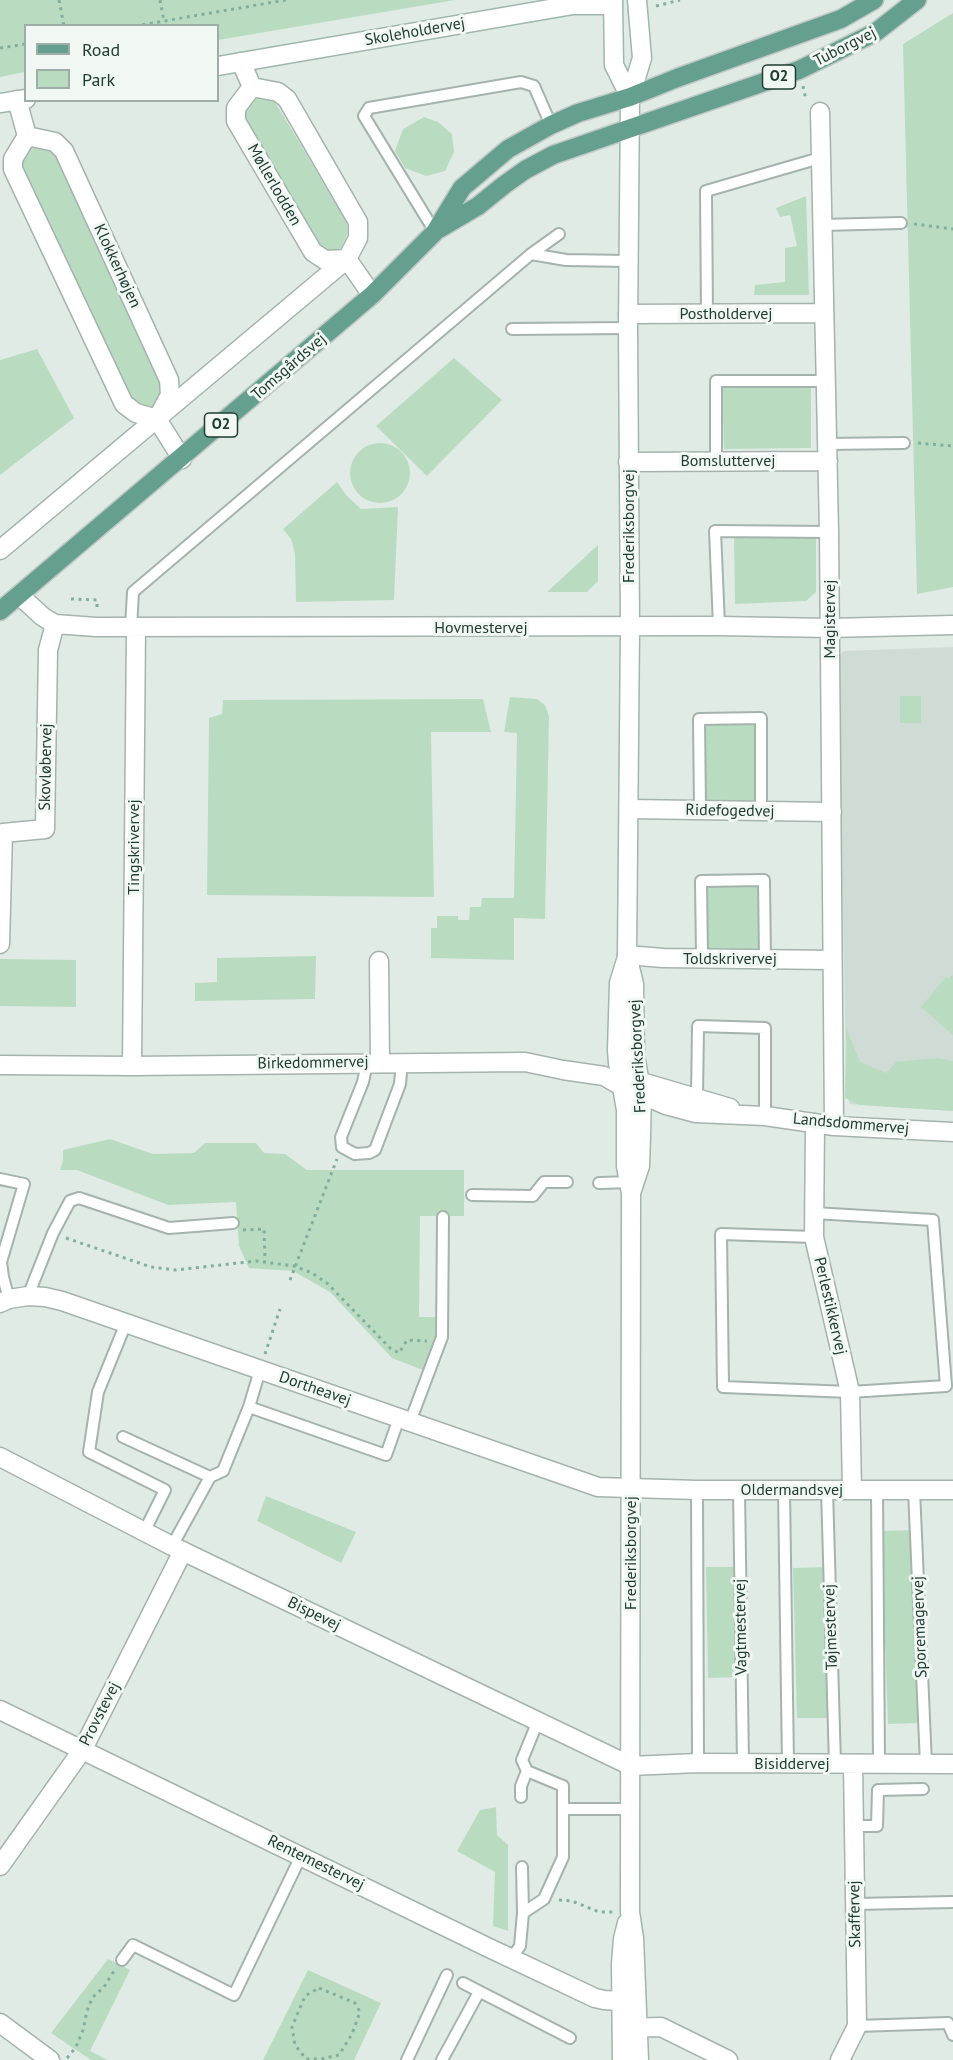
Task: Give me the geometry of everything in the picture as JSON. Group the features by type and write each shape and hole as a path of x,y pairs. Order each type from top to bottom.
{"main road":[{"name":"Tuborgvej","path":"630,97 841,19 874,0"},
{"name":"Tuborgvej","path":"629,129 799,70 876,32 917,0"},
{"name":"Tomsgårdsvej","path":"0,611 372,296 435,232 462,188 508,149 551,125 579,113 630,97"},
{"name":"Tomsgårdsvej","path":"435,232 478,206 525,170 553,156 629,129"}],"street":[{"name":"Frederiksborgvej","path":"613,2 614,64 630,97"},
{"name":"Skoleholdervej","path":"219,66 573,6 613,2"},
{"name":"Frederiksborgvej","path":"632,1185 640,1166 640,1088 635,1055 634,984 627,956 630,627 629,129 630,97 642,58 637,5"},
{"path":"0,550 347,259 358,238 358,222 287,99 278,92 252,87 241,62"},
{"name":"Møllerlodden","path":"252,87 236,108 236,121 313,252 325,260 347,259"},
{"path":"14,101 27,136 13,159 13,170 124,404 136,413 157,419 182,459"},
{"name":"Magistervej","path":"820,112 828,452 834,1126"},
{"name":"Klokkerhøjen","path":"27,136 55,142 64,151 169,380 170,395 157,419"},
{"path":"347,259 372,296"},
{"name":"Postholdervej","path":"628,321 707,314 824,313"},
{"name":"Bomsluttervej","path":"628,462 807,461 828,452"},
{"path":"19,595 43,617 55,624"},
{"name":"Hovmestervej","path":"55,624 133,628 719,626 830,628 953,624"},
{"name":"Skovløbervej","path":"0,944 3,832 45,829 48,650 55,624"},
{"name":"Tingskrivervej","path":"132,1066 133,628"},
{"name":"Ridefogedvej","path":"629,809 832,812"},
{"name":"Frederiksborgvej","path":"622,2060 628,2028 634,1938 630,1912 632,1185 626,1166 626,1110 618,1063 619,982 627,956"},
{"name":"Toldskrivervej","path":"627,956 832,960"},
{"path":"373,1063 379,961"},
{"name":"Birkedommervej","path":"0,1065 525,1062 604,1076 621,1086"},
{"path":"621,1086 628,1078 640,1088"},
{"name":"Landsdommervej","path":"640,1088 665,1090 697,1097 757,1115"},
{"name":"Landsdommervej","path":"640,1088 666,1106 696,1113 757,1115 834,1126 953,1132"},
{"name":"Perlestikkervej","path":"815,1123 814,1237 850,1392 852,1490"},
{"name":"Dortheavej","path":"4,1301 28,1296 62,1301 598,1487 631,1489"},
{"name":"Bispevej","path":"0,1458 178,1549 631,1766"},
{"name":"Oldermandsvej","path":"631,1489 953,1490"},
{"name":"Provstevej","path":"0,1866 83,1749 178,1549"},
{"name":"Rentemestervej","path":"0,1710 511,1959 596,1998 628,2002"},
{"name":"Bisiddervej","path":"631,1766 698,1763 953,1764"},
{"name":"Skaffervej","path":"840,2060 857,2026 854,1826 844,1764"},
{"path":"0,2023 50,2060"},
{"name":"Frederiksborgvej","path":"628,2028 639,2060"},
{"path":"628,2028 661,2028 728,2060"}],"lane":[{"path":"435,232 364,116 369,108 521,82 534,86 551,125"},
{"path":"707,314 706,191 820,158"},
{"path":"822,225 901,223"},
{"path":"133,628 133,592 531,254 559,234"},
{"path":"531,254 566,260 628,261"},
{"path":"512,329 628,321"},
{"path":"716,461 716,381 827,381"},
{"path":"828,452 904,443"},
{"path":"719,626 715,531 829,532"},
{"path":"700,810 699,719 761,718 761,811"},
{"path":"702,958 701,881 764,880 765,958"},
{"path":"697,1097 698,1026 765,1028 757,1115"},
{"path":"373,1063 340,1137 342,1147 350,1152 362,1154 375,1150 400,1084 402,1062"},
{"path":"0,1179 24,1184 1,1262 4,1301"},
{"path":"472,1195 533,1196 544,1182 567,1182"},
{"path":"599,1183 632,1185"},
{"path":"28,1296 53,1233 70,1201 79,1198 169,1228 233,1223"},
{"path":"813,1213 933,1220 946,1386 850,1392 723,1387 721,1234 814,1237"},
{"path":"249,1407 386,1455 441,1342 443,1216"},
{"path":"126,1323 98,1392 89,1452 165,1490 144,1532"},
{"path":"178,1549 210,1477 222,1471 249,1407 260,1370"},
{"path":"123,1437 210,1477"},
{"path":"696,1490 698,1763"},
{"name":"Vagtmestervej","path":"740,1490 743,1764"},
{"path":"784,1490 788,1764"},
{"name":"Tøjmestervej","path":"827,1490 844,1764"},
{"path":"877,1490 879,1764"},
{"name":"Sporemagervej","path":"914,1490 926,1764"},
{"path":"521,1791 527,1771 522,1760 538,1721"},
{"path":"523,1913 544,1899 563,1857 563,1786 527,1771"},
{"path":"854,1826 877,1826 878,1790 923,1789"},
{"path":"563,1809 630,1809"},
{"path":"122,1960 133,1945 234,1995 301,1856"},
{"path":"511,1959 520,1946 523,1913 522,1868"},
{"path":"855,1904 953,1902"},
{"path":"406,2060 447,1975"},
{"path":"463,1983 570,2038"},
{"path":"442,2060 479,1992"},
{"path":"857,2026 948,2023 953,2036"}],"path":[{"path":"59,0 64,24"},
{"path":"160,0 164,21"},
{"path":"147,24 261,2 286,0"},
{"path":"637,5 680,0"},
{"path":"0,48 24,44"},
{"path":"901,223 953,230"},
{"path":"904,443 953,446"},
{"path":"72,599 98,600"},
{"path":"290,1280 342,1147"},
{"path":"233,1223 236,1231 264,1229 265,1261"},
{"path":"53,1233 150,1267 176,1270 265,1261 294,1266 312,1273 328,1284 390,1348 399,1353 407,1340 441,1342"},
{"path":"260,1370 280,1309"},
{"path":"544,1899 572,1901 599,1912 630,1912"},
{"path":"66,2060 76,2047 92,1998 104,1987 122,1960"},
{"path":"300,2060 306,2060 321,2060 339,2055 352,2034 360,2012 356,2003 319,1988 305,1996 292,2027 295,2045 306,2060"}],"shaded area":[{"path":"953,647 953,1111 850,1104 847,1097 837,658 844,651"}],"green space":[{"path":"0,0 455,0 219,40 219,24 24,24 24,72 0,77"},
{"path":"953,13 953,587 917,594 903,44"},
{"path":"254,98 275,102 347,222 347,235 340,250 328,251 318,244 245,118 246,109"},
{"path":"424,117 438,122 452,134 454,152 445,171 426,176 405,168 395,151 403,129"},
{"path":"29,146 41,147 57,154 161,379 161,392 154,410 129,396 25,175 21,163"},
{"path":"806,196 809,295 754,295 755,285 785,282 785,248 797,246 790,215 780,217 776,208"},
{"path":"37,349 74,418 0,475 0,360"},
{"path":"454,358 502,400 427,476 376,426"},
{"path":"811,384 811,448 724,449 722,385"},
{"path":"380,443 401,452 410,473 401,494 380,503 359,494 350,473 359,452"},
{"path":"337,482 346,495 361,509 398,507 394,600 296,602 295,554 291,539 283,529"},
{"path":"816,537 816,592 806,601 735,604 734,538"},
{"path":"598,545 598,581 587,592 547,592"},
{"path":"900,696 921,696 921,723 900,723"},
{"path":"510,697 537,699 545,705 549,716 545,919 514,918 514,960 431,958 431,928 437,928 437,916 458,916 458,920 469,920 470,907 481,907 482,898 514,898 517,733 504,732"},
{"path":"483,699 491,732 431,732 434,897 207,895 209,718 222,714 223,700"},
{"path":"754,721 754,803 705,803 705,722"},
{"path":"759,884 759,951 707,951 705,885"},
{"path":"316,956 315,999 195,1001 195,983 217,982 217,958"},
{"path":"0,959 76,960 76,1007 0,1006"},
{"path":"952,975 953,1035 921,1007 946,977 948,979"},
{"path":"846,1028 860,1062 886,1073 896,1062 937,1058 953,1061 953,1111 860,1105 845,1098"},
{"path":"110,1139 153,1154 194,1153 205,1143 256,1143 264,1153 285,1154 307,1170 464,1170 464,1216 420,1216 419,1317 437,1317 437,1332 423,1370 392,1358 330,1292 293,1271 249,1268 239,1246 236,1202 168,1205 77,1170 60,1170 63,1150"},
{"path":"266,1496 356,1532 341,1563 257,1521"},
{"path":"911,1530 919,1723 888,1724 881,1531"},
{"path":"706,1567 736,1567 738,1677 708,1678"},
{"path":"826,1567 830,1718 797,1718 793,1568"},
{"path":"496,1807 497,1835 508,1845 508,1931 493,1926 495,1872 457,1851 480,1810"},
{"path":"108,1959 130,1970 90,2051 108,2060 91,2060 51,2033"},
{"path":"308,1970 381,2003 354,2060 263,2060"}]}
